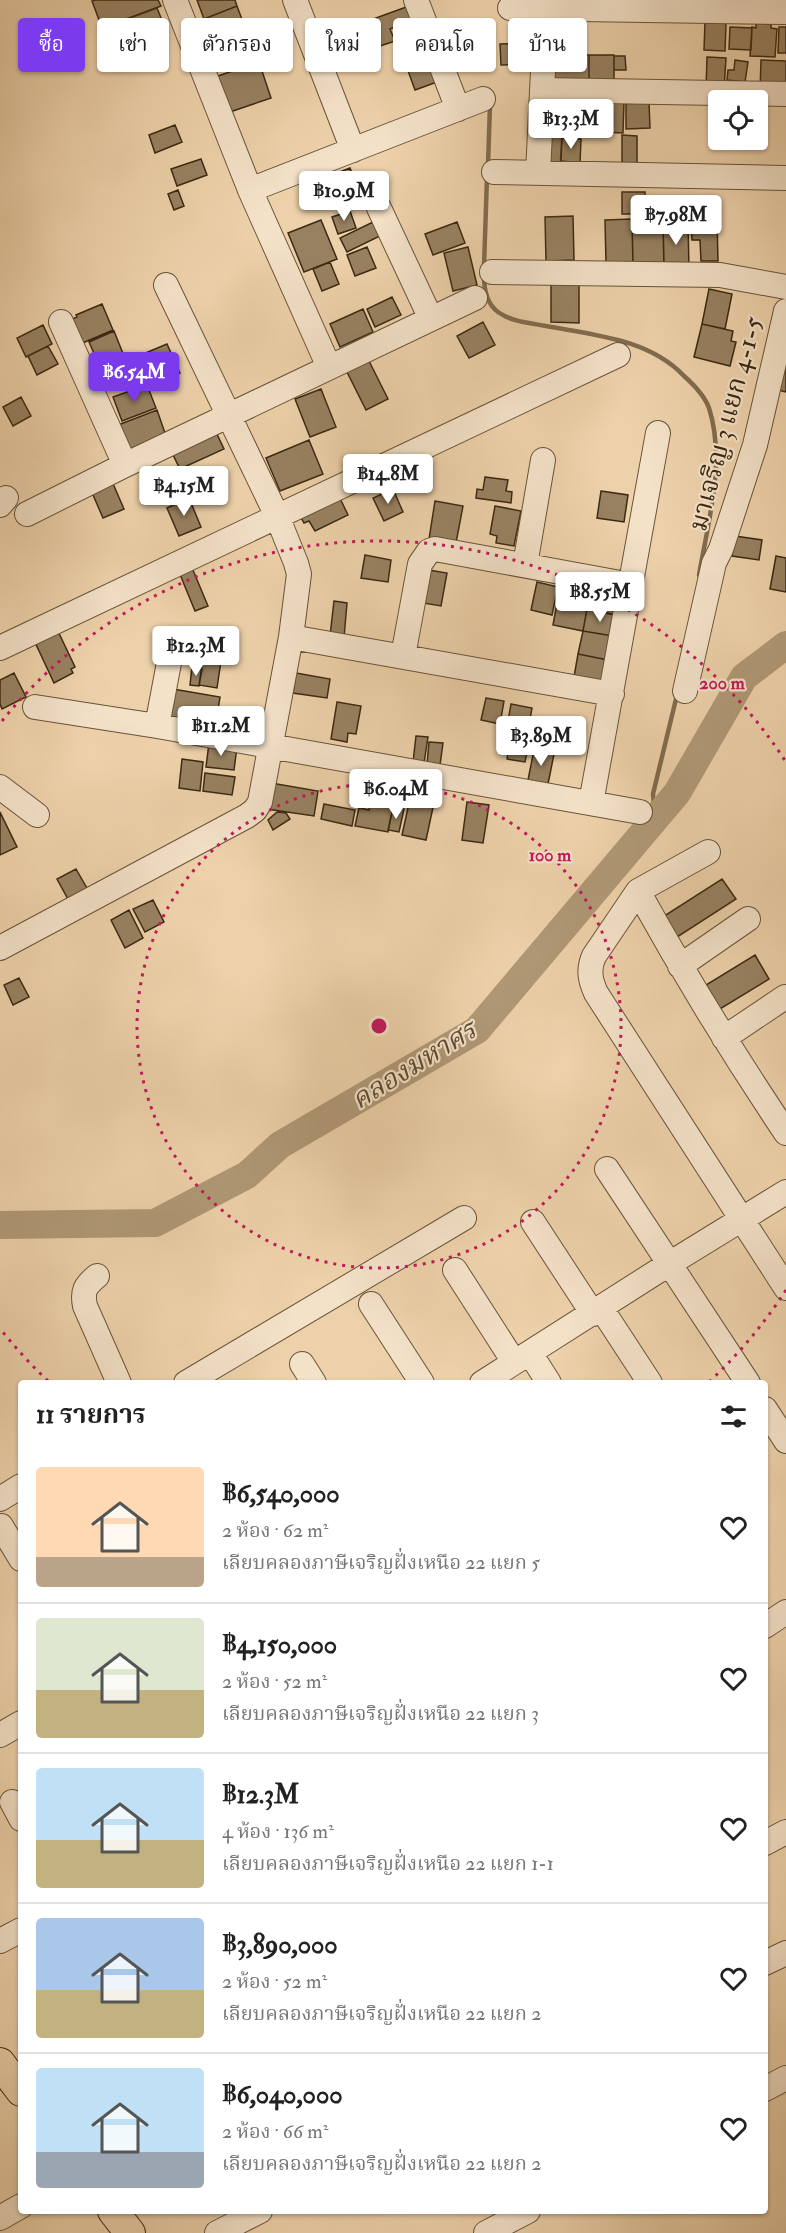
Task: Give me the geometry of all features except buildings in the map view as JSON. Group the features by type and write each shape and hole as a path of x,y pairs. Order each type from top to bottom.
{"main road":[{"path":"0,2064 18,2087"},
{"path":"115,2214 130,2233"}],"street":[{"path":"175,0 250,190 329,367"},
{"path":"295,0 353,150"},
{"path":"416,0 458,109"},
{"path":"510,8 786,12"},
{"path":"538,173 546,9"},
{"path":"542,90 786,94"},
{"path":"250,190 483,99"},
{"path":"494,172 786,178"},
{"path":"379,208 431,319"},
{"path":"492,272 720,275 786,287"},
{"path":"0,948 247,816 260,802 291,637 299,574 277,516 166,285"},
{"path":"27,514 475,298"},
{"name":"มาเจริญ 3 แยก 4-1-5","path":"685,691 714,563 754,445 786,311"},
{"path":"61,322 125,465"},
{"path":"0,648 618,355"},
{"path":"591,803 658,433"},
{"path":"525,565 543,460"},
{"path":"403,656 420,564 429,550 435,549 631,585"},
{"path":"291,637 612,694"},
{"path":"157,726 172,647"},
{"path":"35,706 640,812"},
{"path":"0,787 37,814"},
{"path":"708,852 638,891 594,956 590,965 592,984 786,1288"},
{"path":"638,891 724,1038 777,1102 786,1133"},
{"path":"680,966 748,919"},
{"path":"724,1038 785,997"},
{"path":"607,1169 746,1380"},
{"path":"488,1380 786,1192"},
{"path":"191,1380 464,1218"},
{"path":"532,1222 648,1380"},
{"path":"455,1270 522,1357 546,1380"},
{"path":"97,1276 86,1285 83,1294 85,1306 118,1380"},
{"path":"371,1304 420,1380"},
{"path":"768,1414 786,1441"},
{"path":"0,1499 18,1488"},
{"path":"1,1526 18,1554"},
{"path":"768,1624 786,1612"},
{"path":"768,1841 786,1832"},
{"path":"0,1941 18,1932"},
{"path":"768,1962 786,1953"},
{"path":"768,2087 786,2078"},
{"path":"0,2218 18,2208"},
{"path":"217,2233 255,2214"},
{"path":"486,2233 522,2214"}],"waterway":[{"path":"488,165 490,105"},
{"path":"484,267 487,177"},
{"path":"484,276 489,301 494,309 503,315 521,322 602,336 638,346 670,364 702,395 709,408 714,428 716,470 711,513 699,575"},
{"name":"คลองมหาศร","path":"0,1225 155,1223 247,1175 280,1145 477,1030 677,793 744,677 786,645"},
{"path":"655,818 653,794 677,695"}]}
